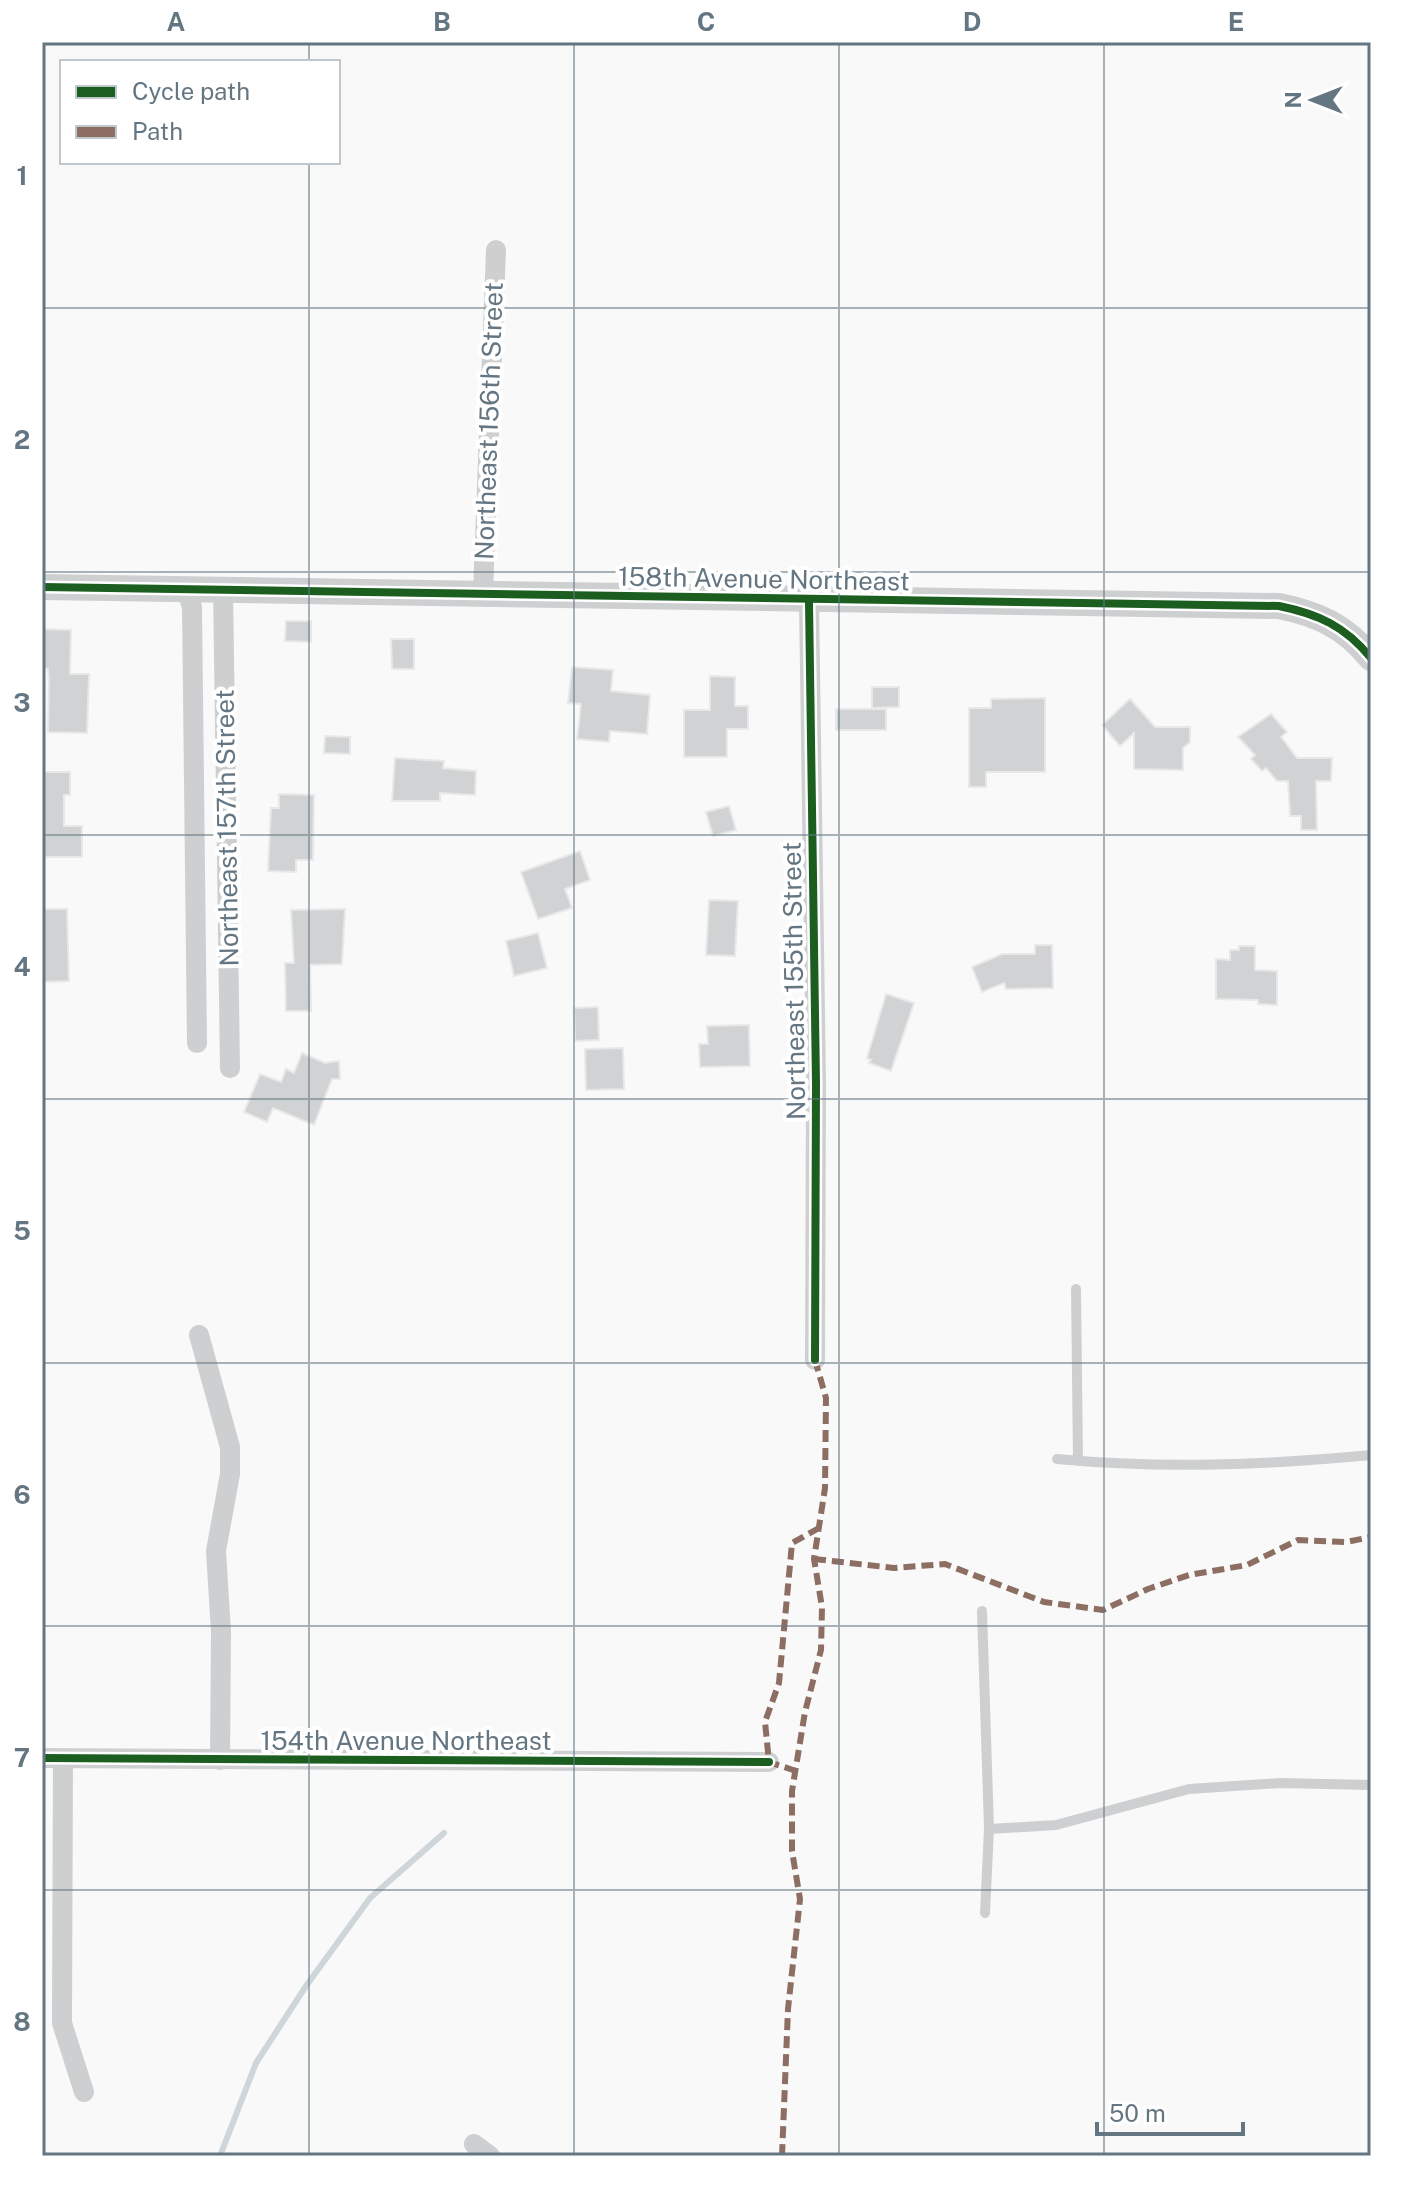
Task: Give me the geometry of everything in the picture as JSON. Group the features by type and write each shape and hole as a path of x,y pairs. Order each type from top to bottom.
{"street":[{"name":"Northeast 156th Street","path":"483,592 496,250"},
{"name":"158th Avenue Northeast","path":"42,587 483,592 809,602 1279,606 1317,614 1346,630 1371,658"},
{"path":"186,588 192,607 197,1043"},
{"name":"Northeast 157th Street","path":"223,588 230,1068"},
{"name":"Northeast 155th Street","path":"809,602 816,1083 815,1360"},
{"path":"199,1335 230,1447 230,1474 216,1551 221,1632 220,1760"},
{"name":"154th Avenue Northeast","path":"42,1758 769,1762"},
{"path":"63,1759 62,2023 84,2092"}],"lane":[{"path":"1076,1289 1078,1461"},
{"path":"1057,1459 1178,1467 1274,1465 1371,1455"},
{"path":"982,1611 989,1829 985,1913"},
{"path":"989,1829 1056,1825 1161,1793 1189,1789 1281,1783 1371,1785"}],"building":[{"path":"286,621 311,621 311,642 285,641"},
{"path":"42,629 71,630 70,674 89,674 87,733 48,732 49,682 48,669 43,668"},
{"path":"391,639 414,639 414,669 392,669"},
{"path":"572,667 613,670 611,691 650,695 647,734 610,731 609,742 577,739 581,704 568,703"},
{"path":"710,676 735,677 735,706 748,706 748,729 727,729 727,757 684,757 684,710 710,710"},
{"path":"872,687 899,687 899,707 872,708"},
{"path":"1045,698 1045,772 986,772 986,787 969,787 969,708 991,708 991,699"},
{"path":"1130,699 1155,727 1190,727 1190,742 1183,748 1183,770 1134,769 1134,733 1120,746 1102,725"},
{"path":"836,709 886,709 886,730 836,730"},
{"path":"1271,714 1287,732 1281,737 1297,758 1332,758 1331,781 1316,781 1317,830 1301,830 1301,816 1290,816 1288,781 1277,781 1266,768 1262,771 1251,759 1255,755 1238,737"},
{"path":"325,736 350,737 350,754 324,753"},
{"path":"395,758 444,761 443,768 476,771 475,795 440,793 440,801 392,801"},
{"path":"42,772 70,772 70,795 64,795 64,826 82,826 82,857 42,857"},
{"path":"279,794 314,795 313,860 296,860 296,872 268,871 271,808 279,808"},
{"path":"729,806 736,830 713,836 706,812"},
{"path":"580,851 590,880 565,889 572,908 538,919 521,872"},
{"path":"709,900 738,901 735,956 706,955"},
{"path":"42,909 67,909 69,981 42,982"},
{"path":"345,909 342,964 310,965 311,1011 286,1011 285,963 294,963 291,910"},
{"path":"538,933 547,968 514,976 506,941"},
{"path":"1035,945 1052,945 1053,988 1006,989 1004,983 982,992 972,967 1002,954 1035,954"},
{"path":"1239,946 1255,946 1255,970 1277,971 1277,1005 1258,1004 1258,1000 1216,999 1216,959 1230,960 1230,950 1239,950"},
{"path":"886,994 914,1003 891,1071 869,1063 871,1060 867,1058"},
{"path":"598,1007 599,1040 575,1041 574,1008"},
{"path":"749,1025 750,1066 700,1067 699,1044 708,1044 707,1026"},
{"path":"623,1048 624,1089 586,1090 585,1049"},
{"path":"302,1053 325,1063 339,1061 340,1079 332,1079 314,1125 273,1108 267,1122 244,1112 260,1074 281,1082 286,1069 294,1073"}],"waterway":[{"path":"220,2156 256,2063 306,1986 370,1898 444,1833"}],"marked path":[{"path":"782,2156 788,2009 800,1899 792,1851 792,1791 805,1712 821,1650 822,1607 814,1559 825,1488 826,1398 815,1360"},
{"path":"796,1771 769,1762 765,1722 779,1683 792,1543 819,1528"},
{"path":"814,1559 894,1568 945,1564 1044,1602 1103,1610 1148,1589 1189,1575 1247,1565 1298,1540 1346,1542 1371,1537"}],"cycle path":[{"path":"42,587 1279,606 1330,623 1371,658"},
{"path":"809,602 816,1083 815,1360"},
{"path":"42,1758 769,1762"}]}
